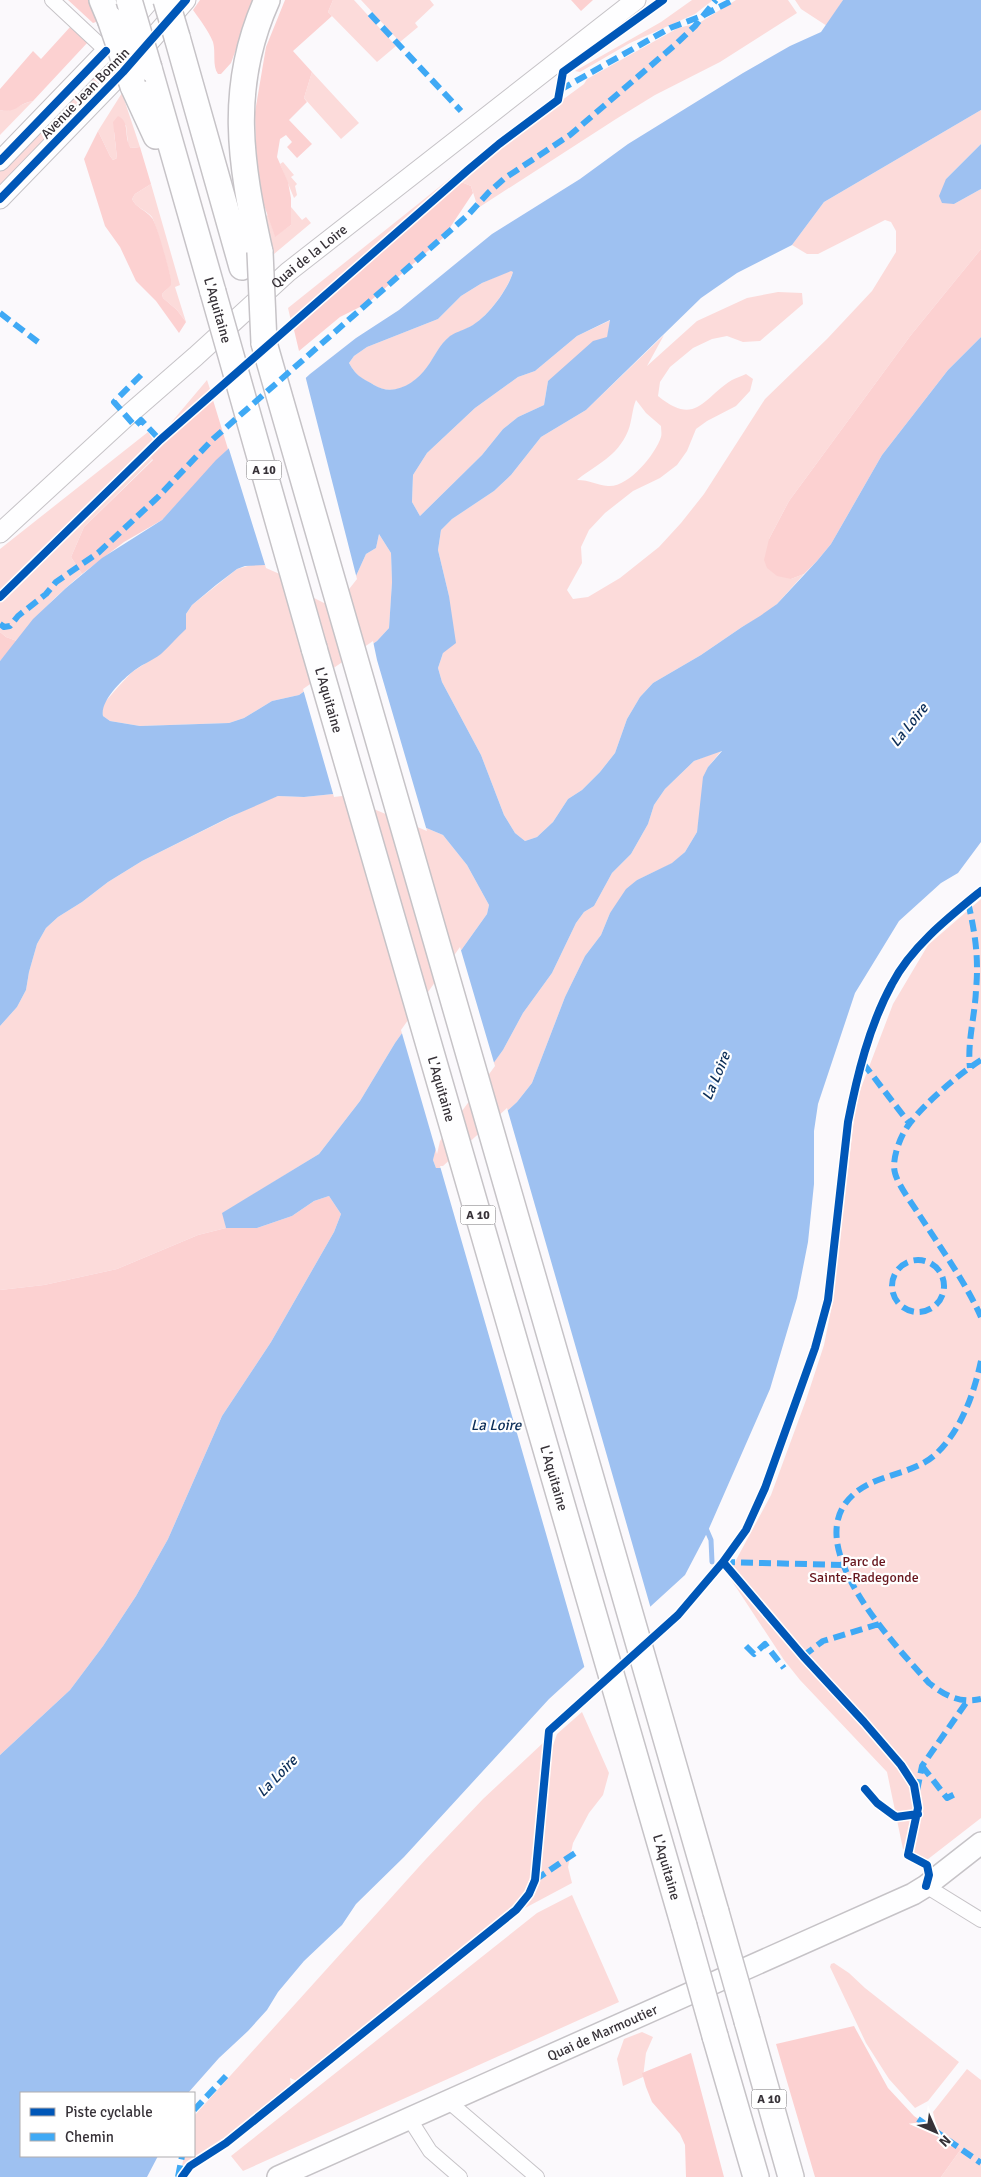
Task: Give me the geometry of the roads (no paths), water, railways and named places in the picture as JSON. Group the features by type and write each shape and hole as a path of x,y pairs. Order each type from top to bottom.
{"highway":[{"name":"L'Aquitaine","path":"129,0 756,2177"},
{"name":"A 10","path":"166,0 251,259 264,343 791,2177"},
{"path":"251,259 240,112 248,56 267,0"},
{"path":"106,10 128,79 188,204"}],"main road":[{"name":"Avenue Jean Bonnin","path":"0,161 106,51 150,0"},
{"name":"Avenue Jean Bonnin","path":"0,199 128,79 186,0"},
{"name":"Quai de la Loire","path":"1,530 288,272 636,0"},
{"name":"Quai de Marmoutier","path":"278,2177 874,1912 926,1886 981,1843"}],"street":[{"path":"52,0 117,60 128,79"},
{"path":"926,1886 981,1920"},
{"path":"448,2101 537,2177"},
{"path":"409,2118 430,2151 460,2177"}],"water":[{"name":"La Loire","path":"843,0 981,0 981,110 824,202 792,245 737,273 701,298 586,410 541,437 511,475 494,491 452,519 441,530 438,550 449,596 456,643 443,653 438,668 442,682 481,755 504,815 515,833 525,841 537,837 553,822 568,799 582,790 615,753 627,719 640,697 653,683 701,655 777,604 817,561 831,544 882,455 948,370 981,337 981,842 958,873 941,883 899,921 855,993 818,1104 814,1131 814,1184 808,1242 797,1298 770,1389 707,1533 685,1575 549,1699 404,1857 356,1904 342,1925 304,1961 278,1992 267,2010 219,2058 189,2092 20,2092 20,2157 157,2157 147,2177 0,2177 0,1755 70,1690 103,1646 136,1596 168,1539 222,1416 271,1342 334,1232 341,1214 329,1196 314,1201 292,1216 257,1228 226,1228 222,1213 319,1154 360,1101 395,1043 487,914 489,905 467,865 443,835 343,793 304,797 278,796 230,817 142,861 58,917 46,928 37,944 26,990 17,1007 0,1026 0,661 33,619 66,588 102,558 162,520 216,460 310,374 356,338 399,310 492,234 580,179 628,144 790,46 821,32","holes":["511,271 513,272 501,296 488,312 474,324 446,339 422,373 403,387 389,390 374,385 354,371 349,363 354,356 367,347 438,319 461,296 482,283","610,320 607,337 593,341 548,381 544,405 518,417 503,429 482,455 420,516 412,502 413,475 427,453 475,408 518,377 535,371 577,336","379,534 391,553 392,582 389,628 377,641 299,695 272,701 244,718 229,723 140,726 110,721 103,716 105,705 117,687 135,670 164,651 186,629 186,614 192,605 237,569 245,566 265,565 292,577 356,576 366,554 376,548","722,751 708,767 703,777 697,832 685,852 672,863 637,880 626,889 610,913 601,935 585,956 565,997 532,1083 517,1102 444,1168 436,1168 433,1160 438,1140 503,1050 523,1013 552,973 576,923 584,912 594,906 612,873 631,854 648,824 654,805 665,789 694,761"]},
{"path":"981,144 981,189 954,204 942,203 939,196 946,179"}],"waterway":[{"path":"705,1526 711,1540 712,1562"}],"park label":[{"name":"Parc de Sainte-Radegonde","path":"864,1569"}]}
